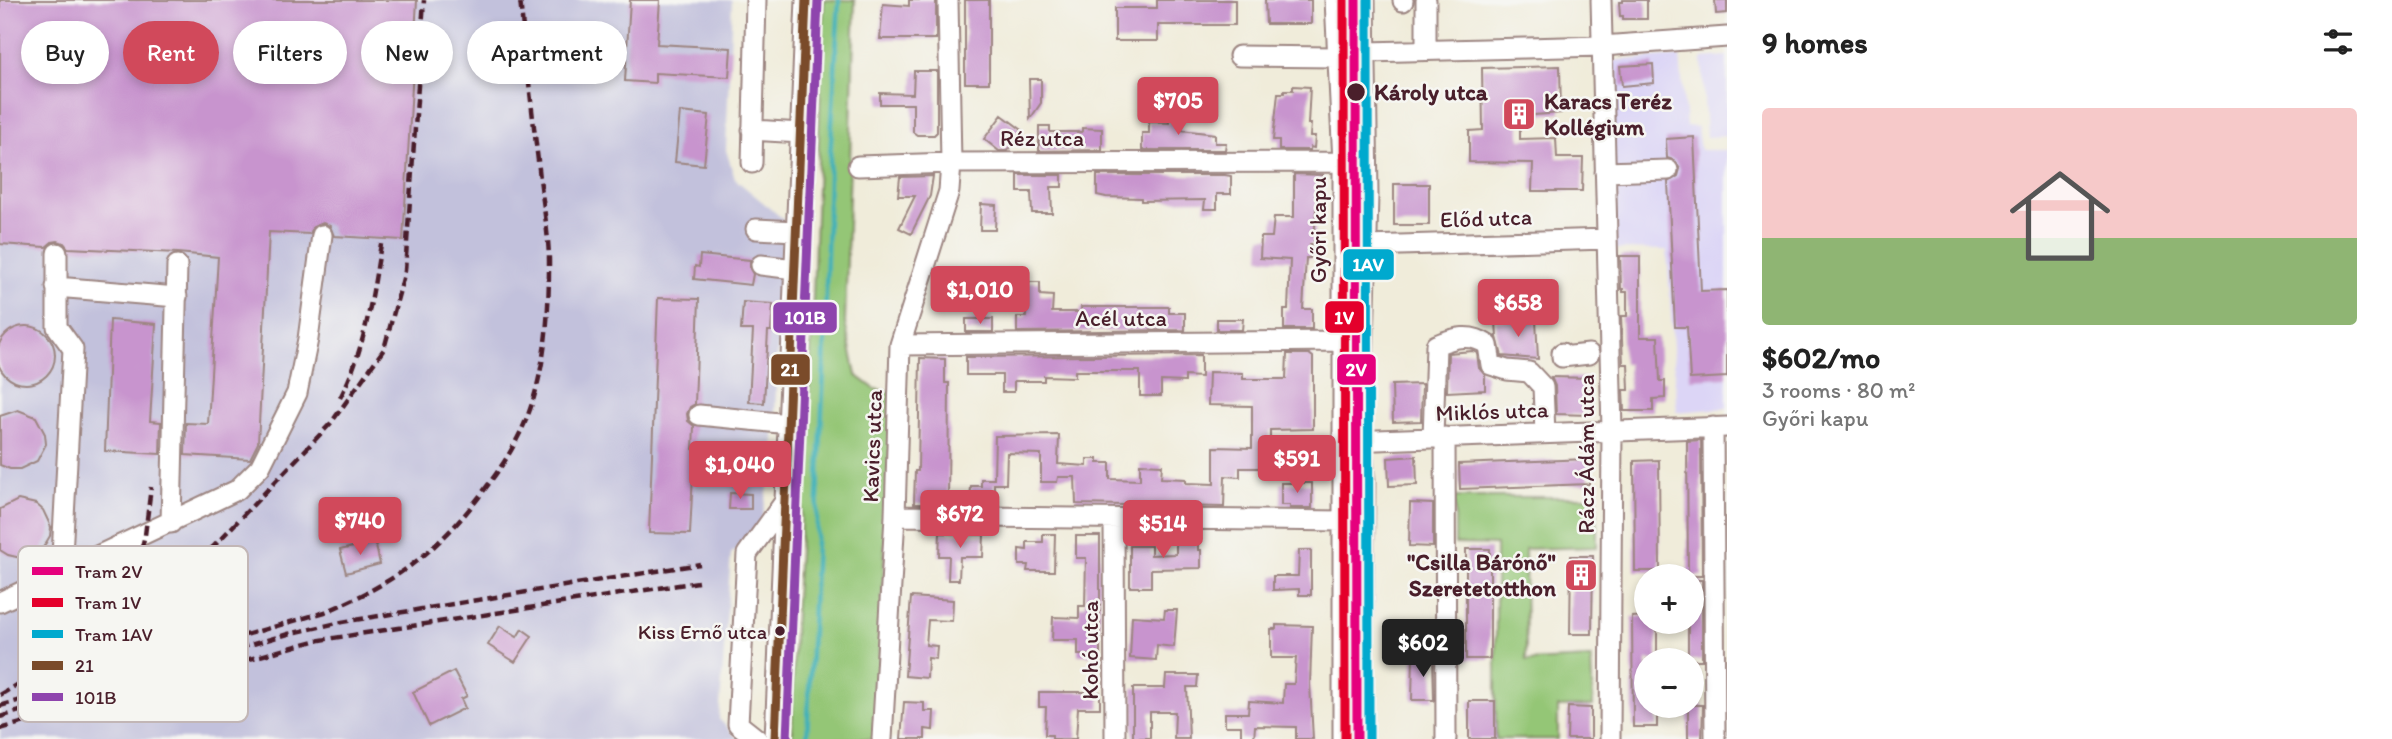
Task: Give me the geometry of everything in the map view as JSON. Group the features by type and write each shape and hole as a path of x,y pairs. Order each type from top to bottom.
{"street":[{"path":"751,163 756,0"},
{"path":"775,739 806,0"},
{"name":"Kavics utca","path":"882,739 895,516 900,345 949,191 951,163 948,0"},
{"name":"Győri kapu","path":"1335,0 1343,162 1343,341 1353,441 1366,481 1363,739"},
{"name":"Győri kapu","path":"1343,739 1343,521 1353,441 1366,246 1365,0"},
{"path":"1426,0 1426,50"},
{"name":"Rácz Ádám utca","path":"1601,0 1612,430 1610,739"},
{"path":"1367,52 1602,46 1727,37"},
{"path":"1239,56 1336,57"},
{"path":"752,130 801,132"},
{"name":"Réz utca","path":"858,166 951,163 1343,162"},
{"path":"1605,172 1668,170"},
{"path":"756,229 796,232"},
{"path":"121,546 237,490 260,467 297,393 308,339 321,235"},
{"name":"Előd utca","path":"1366,246 1607,239"},
{"path":"57,253 57,327 73,349 62,546"},
{"path":"171,523 177,265"},
{"path":"761,265 794,269"},
{"path":"56,287 177,297"},
{"path":"1446,739 1436,345 1453,338 1477,338 1488,345 1491,365 1530,372 1543,387 1545,433"},
{"name":"Acél utca","path":"900,345 1343,341"},
{"path":"1562,353 1562,356 1589,354"},
{"path":"699,415 789,424"},
{"path":"1715,739 1721,591 1720,427"},
{"name":"Miklós utca","path":"1353,441 1720,427"},
{"path":"757,739 738,724 747,554 784,503"},
{"path":"895,516 1343,521"},
{"name":"Kohó utca","path":"1114,520 1115,739"},
{"path":"0,602 18,594"}],"shaded area":[{"path":"0,0 732,0 726,150 735,179 783,219 773,462 761,524 731,554 719,719 738,739 0,739"},
{"path":"1680,56 1686,126 1697,127 1700,150 1727,150 1727,408 1677,412 1667,250 1615,249 1609,61"},
{"path":"1727,56 1727,136 1706,137 1702,58"}],"green space":[{"path":"824,0 855,0 845,323 856,375 875,389 892,392 876,739 792,739 794,631 810,376"},
{"path":"1455,497 1597,497 1597,547 1525,549 1526,661 1591,658 1593,706 1558,707 1558,739 1496,739 1496,545 1455,544"}],"building":[{"path":"0,0 417,0 416,21 361,21 361,84 412,84 403,240 334,236 330,226 323,223 313,227 310,234 269,232 258,443 250,459 185,455 186,423 208,424 218,257 68,248 58,241 46,247 0,244"},
{"path":"630,0 660,0 657,44 731,48 729,77 655,73 655,83 627,81"},
{"path":"909,0 936,0 936,39 880,39 883,4 909,6"},
{"path":"965,0 989,0 989,83 965,83"},
{"path":"1157,0 1235,0 1235,25 1158,25 1158,41 1115,41 1115,8 1157,8"},
{"path":"1265,0 1311,0 1311,24 1266,24"},
{"path":"1647,0 1647,19 1623,19 1623,16 1620,16 1619,2"},
{"path":"1715,0 1727,0 1727,13 1716,14"},
{"path":"1653,64 1654,83 1622,86 1620,66"},
{"name":"Karacs Teréz Kollégium","path":"1560,66 1561,113 1520,116 1520,139 1556,138 1557,158 1583,158 1582,191 1532,191 1533,163 1469,162 1469,131 1483,130 1482,68"},
{"path":"914,71 937,71 937,132 934,135 917,135 913,132 913,104 880,104 880,93 913,94"},
{"path":"1029,79 1041,79 1041,103 1030,119"},
{"path":"1293,86 1310,87 1308,124 1311,124 1310,136 1315,136 1314,148 1310,147 1310,150 1279,150 1279,140 1273,140 1278,93 1293,90"},
{"path":"1169,111 1181,113 1181,130 1215,134 1215,143 1226,143 1225,150 1142,150 1142,133 1149,133 1149,122 1169,123"},
{"path":"680,112 709,115 704,165 675,162"},
{"path":"1002,115 1022,130 1007,151 999,151 984,139"},
{"path":"1039,126 1050,126 1050,132 1082,132 1082,128 1102,129 1102,150 1039,151"},
{"path":"1694,137 1701,291 1727,290 1727,377 1690,379 1687,327 1675,327 1668,182 1678,176 1680,169 1674,160 1667,158 1666,139"},
{"path":"1294,174 1323,175 1322,209 1316,209 1314,244 1310,244 1310,258 1306,258 1303,309 1312,309 1312,329 1284,329 1284,310 1288,310 1290,260 1260,258 1261,237 1272,237 1274,217 1294,217"},
{"path":"1018,175 1062,175 1062,187 1051,187 1052,213 1032,213 1031,192 1018,192"},
{"path":"1097,175 1225,175 1231,176 1231,194 1217,194 1217,209 1204,209 1205,200 1141,201 1141,198 1106,197 1097,195"},
{"path":"933,176 930,196 911,234 899,228 915,196 898,196 900,177"},
{"path":"1394,184 1429,184 1429,225 1394,225"},
{"path":"981,204 996,205 995,230 980,230"},
{"path":"700,255 750,260 753,274 751,285 694,279 695,266 699,267"},
{"path":"1620,256 1640,256 1640,337 1658,337 1660,381 1665,381 1665,398 1653,399 1653,411 1624,411 1623,390 1629,390 1628,364 1623,364 1621,316 1627,316 1627,292 1621,289"},
{"path":"1027,282 1040,282 1040,295 1053,296 1052,312 1081,312 1081,307 1169,307 1169,313 1185,313 1185,330 1017,332 1017,317 1026,317"},
{"path":"658,298 699,299 695,404 687,414 688,421 694,426 693,449 734,454 731,479 693,474 690,534 649,533"},
{"path":"743,302 773,304 771,331 768,331 764,403 749,402 753,330 741,330"},
{"path":"966,319 993,319 993,332 966,332"},
{"path":"1217,319 1243,319 1242,330 1217,330"},
{"path":"110,320 156,324 150,421 161,422 160,454 105,451"},
{"path":"1536,320 1538,359 1502,356 1496,321"},
{"path":"20,326 32,326 47,334 55,349 55,361 47,376 32,384 15,382 5,376 -1,366 -1,344 5,334"},
{"path":"1448,353 1477,353 1479,368 1485,375 1485,390 1447,392"},
{"path":"1287,354 1309,354 1313,357 1313,429 1270,430 1270,468 1240,468 1240,477 1225,476 1224,507 1076,504 1075,477 1058,477 1057,482 1041,482 1041,454 1007,453 1006,484 994,484 994,503 970,503 971,486 981,486 981,479 994,479 995,436 1059,435 1058,464 1087,466 1087,459 1098,459 1098,463 1110,463 1110,479 1140,480 1140,464 1162,465 1161,478 1186,479 1186,483 1214,484 1214,447 1252,448 1252,406 1208,405 1209,372 1243,373 1243,379 1286,379"},
{"path":"1201,355 1201,377 1185,376 1185,382 1161,381 1161,396 1140,396 1140,371 1075,371 1075,377 1044,376 1044,381 1014,381 1014,392 1002,392 1002,375 966,375 966,357"},
{"path":"920,358 945,359 945,383 949,383 948,504 914,504 915,471 918,471"},
{"path":"1551,377 1589,378 1588,415 1556,414 1555,386"},
{"path":"1422,384 1421,421 1393,422 1392,385"},
{"path":"18,410 36,417 45,434 46,444 37,461 20,469 10,469 0,465 0,416"},
{"path":"1701,440 1702,564 1688,564 1687,441"},
{"path":"1416,456 1417,485 1389,486 1388,458"},
{"path":"1588,459 1589,484 1460,489 1459,464"},
{"path":"1659,460 1660,564 1635,564 1634,461"},
{"path":"1281,483 1312,483 1312,508 1290,508 1290,505 1281,505"},
{"path":"730,493 751,494 751,509 729,509"},
{"path":"18,500 36,504 43,510 51,527 50,536 44,546 18,546 18,557 0,550 0,509"},
{"path":"1410,503 1433,504 1433,547 1409,546"},
{"path":"940,533 984,535 983,557 960,557 959,580 948,580 949,556 939,556"},
{"path":"1043,534 1055,534 1054,571 1027,571 1028,565 1019,565 1019,549 1027,550 1027,542 1043,542"},
{"path":"1076,536 1100,536 1100,655 1078,655 1078,640 1052,640 1053,617 1079,618 1079,606 1085,606 1086,558 1076,558"},
{"path":"1176,536 1198,537 1201,568 1151,569 1151,587 1130,587 1130,546 1151,546 1151,555 1176,554"},
{"path":"375,542 380,564 346,573 340,550"},
{"path":"1466,549 1490,549 1490,659 1466,659"},
{"path":"1299,550 1311,550 1311,595 1299,595 1299,589 1273,590 1273,576 1298,576"},
{"name":"\"Csilla Bárónő\" Szeretetotthon","path":"1571,556 1593,556 1592,634 1570,634"},
{"path":"911,597 953,600 952,621 928,620 926,645 937,646 936,659 928,658 927,678 905,676"},
{"path":"1165,610 1177,610 1174,647 1157,645 1156,660 1130,658 1132,616 1164,618"},
{"path":"1632,617 1634,634 1657,634 1657,648 1634,648 1634,718 1657,718 1657,727 1633,727"},
{"path":"1276,625 1312,626 1310,684 1313,739 1296,739 1296,727 1255,726 1254,739 1241,739 1241,726 1225,726 1225,713 1248,713 1249,701 1283,703 1284,684 1294,684 1296,658 1271,658 1271,629 1276,629"},
{"path":"500,626 517,637 522,629 532,636 515,662 488,645"},
{"path":"1688,634 1702,634 1702,648 1688,648"},
{"path":"1413,657 1433,657 1434,700 1412,700"},
{"path":"454,671 467,696 461,699 465,708 429,726 413,692"},
{"path":"1166,675 1198,675 1197,687 1187,687 1189,739 1174,739 1175,712 1150,712 1150,738 1133,738 1133,688 1165,688"},
{"path":"1039,692 1100,692 1100,708 1078,708 1076,739 1052,739 1052,735 1045,735 1046,707 1039,707"},
{"path":"1469,701 1495,701 1495,739 1469,739"},
{"path":"904,702 924,703 924,711 934,711 933,730 925,729 925,739 901,739"},
{"path":"1568,707 1591,708 1591,739 1567,739"},
{"path":"1688,718 1703,718 1702,739 1688,739"}],"waterway":[{"path":"807,739 824,367 829,177 839,0"}],"railway":[{"path":"214,546 331,423 384,349 405,271 424,0"},
{"path":"248,634 325,612 371,590 410,566 445,536 479,497 504,462 526,419 534,398 544,353 549,263 520,0"},
{"path":"340,398 362,342 381,244"},
{"path":"142,546 151,487"},
{"path":"248,646 342,622 700,564"},
{"path":"248,659 314,641 698,582"},
{"path":"0,695 18,684"},
{"path":"0,706 18,701"},
{"path":"0,717 18,712"},
{"path":"0,729 25,722"}],"tram line":[{"name":"1V","path":"1344,0 1345,739"},
{"name":"2V","path":"1356,0 1357,739"},
{"name":"1AV","path":"1368,0 1369,739"}],"transit line":[{"name":"21","path":"775,739 806,0"},
{"name":"101B","path":"787,739 818,1"}],"place":[{"name":"Károly utca","path":"1356,92"},
{"name":"Karacs Teréz Kollégium","path":"1519,114"},
{"name":"\"Csilla Bárónő\" Szeretetotthon","path":"1581,575"},
{"name":"Kiss Ernő utca","path":"780,631"}]}
